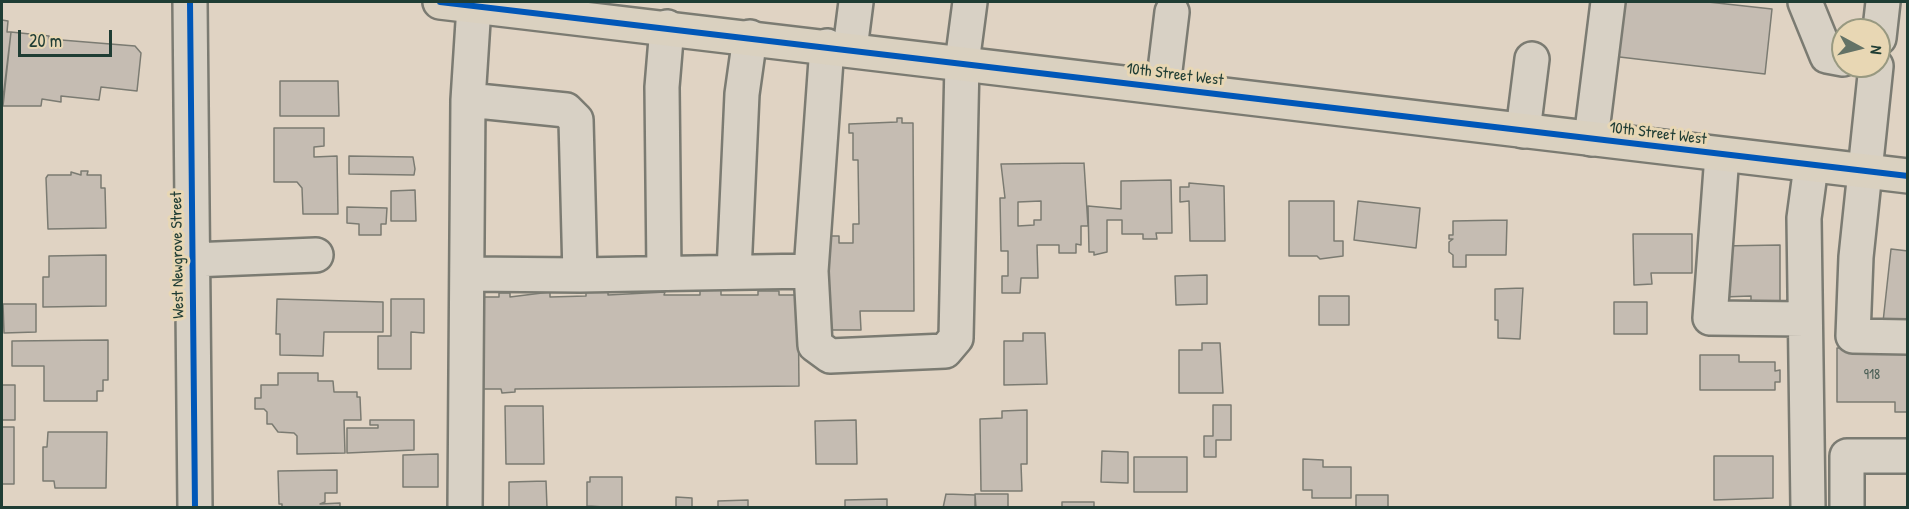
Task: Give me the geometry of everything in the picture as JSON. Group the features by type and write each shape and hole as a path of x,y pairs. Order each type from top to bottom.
{"main road":[{"name":"10th Street West","path":"440,2 667,27 1908,176"}],"street":[{"name":"West Newgrove Street","path":"190,2 195,507"},
{"path":"856,2 838,48 811,271 815,345 830,356 945,351 956,338 962,63 970,2"},
{"path":"1591,139 1608,2"},
{"path":"1805,2 1827,56 1831,57"},
{"path":"1881,18 1883,2"},
{"path":"465,507 468,100 474,6"},
{"path":"1163,87 1172,12"},
{"path":"664,273 662,87 667,27"},
{"path":"734,272 742,94 750,37"},
{"path":"1523,131 1532,60"},
{"path":"1875,78 1856,257 1853,336 1908,336"},
{"path":"468,100 566,110 576,120 580,275"},
{"path":"1722,155 1710,318 1805,319"},
{"path":"1808,507 1804,218 1811,166"},
{"path":"192,260 316,255"},
{"path":"1804,259 1856,257"},
{"path":"467,274 580,275 811,271"},
{"path":"1847,507 1848,456 1908,456"}],"building":[{"path":"1617,2 1708,2 1772,9 1765,74 1611,56"},
{"path":"2,20 8,21 7,32 11,32 2,106"},
{"path":"11,32 49,36 49,39 135,46 141,53 137,91 101,87 99,100 61,96 61,102 42,99 41,106 3,106"},
{"path":"280,81 338,81 339,116 280,116"},
{"path":"897,118 902,118 902,123 913,123 914,311 860,311 861,330 825,330 825,236 839,236 839,243 853,243 853,224 859,224 858,160 853,160 853,133 849,133 849,124 897,122"},
{"path":"274,128 324,128 324,146 314,147 314,157 337,156 338,214 303,214 302,188 297,182 274,182"},
{"path":"349,156 413,157 414,175 349,174"},
{"path":"1084,163 1088,226 1081,226 1081,245 1076,244 1076,253 1059,253 1059,245 1037,245 1038,278 1021,278 1020,293 1002,293 1002,276 1008,276 1008,251 1001,251 1000,198 1005,198 1001,164","holes":["1041,201 1041,220 1034,220 1034,225 1018,226 1018,202"]},
{"path":"81,171 88,171 87,175 101,175 101,188 105,188 106,228 48,229 46,178 48,175 71,175 71,172 81,175"},
{"path":"1171,180 1172,233 1156,233 1157,239 1143,239 1143,234 1122,234 1122,220 1107,220 1107,252 1094,255 1094,252 1089,252 1088,206 1121,209 1121,181"},
{"path":"1189,183 1224,186 1225,241 1190,241 1189,201 1180,202 1180,187 1189,187"},
{"path":"415,190 416,221 391,221 391,191"},
{"path":"1289,201 1334,201 1334,241 1343,241 1343,256 1320,259 1317,256 1289,256"},
{"path":"1358,201 1420,208 1416,248 1354,240"},
{"path":"347,207 387,208 386,224 381,224 381,235 359,235 359,224 347,223"},
{"path":"1507,220 1506,255 1466,255 1466,267 1453,267 1453,255 1449,252 1449,242 1453,239 1449,239 1449,235 1453,235 1453,221"},
{"path":"1633,234 1692,234 1692,273 1651,273 1652,284 1634,285"},
{"path":"1780,245 1780,306 1751,306 1751,296 1722,297 1721,246"},
{"path":"1891,249 1908,251 1908,324 1883,322"},
{"path":"106,255 106,306 43,307 43,277 49,277 49,256"},
{"path":"1207,275 1207,304 1176,305 1175,276"},
{"path":"1523,288 1520,339 1498,338 1498,320 1495,320 1495,289"},
{"path":"700,290 721,290 721,295 758,295 758,291 779,291 779,295 798,295 799,386 515,389 515,392 502,393 501,389 482,389 481,297 499,297 499,293 510,293 510,297 550,292 550,297 586,296 586,292 608,292 608,295 665,292 664,295 700,295"},
{"path":"1319,296 1349,296 1349,325 1319,325"},
{"path":"277,299 383,302 383,332 324,332 323,356 280,355 280,334 276,334"},
{"path":"391,299 424,299 424,333 411,332 411,369 378,369 378,336 391,336"},
{"path":"1614,302 1647,302 1647,334 1614,334"},
{"path":"3,304 36,304 36,332 4,333"},
{"path":"1023,333 1045,333 1047,384 1004,385 1004,341 1023,341"},
{"path":"108,340 108,380 103,380 103,391 97,391 97,401 44,401 44,366 12,366 12,341"},
{"path":"1202,343 1220,343 1223,393 1179,393 1179,350 1202,350"},
{"path":"1837,348 1908,348 1908,412 1895,412 1895,402 1837,402"},
{"path":"1700,355 1739,355 1739,362 1775,362 1775,371 1780,370 1780,382 1775,382 1775,390 1700,390"},
{"path":"278,373 318,373 318,381 333,381 334,392 357,392 357,397 360,397 361,420 344,420 345,453 297,454 297,436 294,433 278,432 272,424 267,424 267,412 264,409 255,409 255,398 261,398 261,385 278,385"},
{"path":"2,385 15,385 15,420 2,420"},
{"path":"1213,405 1231,405 1231,440 1216,440 1216,457 1204,457 1204,436 1213,436"},
{"path":"505,406 543,406 544,464 506,464"},
{"path":"1027,410 1027,464 1021,464 1022,491 981,491 980,419 1002,418 1002,411"},
{"path":"370,420 414,420 414,450 347,453 347,428 378,428 378,425 370,425"},
{"path":"856,420 857,464 816,464 815,421"},
{"path":"2,427 14,427 14,484 2,484"},
{"path":"48,432 107,432 106,488 55,488 54,481 43,481 43,447 47,447"},
{"path":"1102,451 1128,452 1128,483 1101,482"},
{"path":"438,454 438,487 403,487 403,455"},
{"path":"1714,456 1773,456 1773,498 1714,500"},
{"path":"1134,457 1187,457 1187,492 1134,492"},
{"path":"1303,459 1323,460 1323,467 1351,467 1351,498 1312,498 1312,490 1303,490"},
{"path":"337,470 337,493 325,493 325,502 320,504 340,503 340,508 282,508 282,504 279,504 278,471"},
{"path":"590,477 622,477 622,508 587,506 587,482 590,482"},
{"path":"546,481 547,508 509,508 509,482"},
{"path":"946,494 975,495 975,508 943,508"},
{"path":"975,494 1008,494 1008,508 976,508"},
{"path":"1356,495 1388,495 1388,508 1356,508"},
{"path":"676,497 692,498 692,508 669,508 676,507"},
{"path":"887,499 887,508 845,508 845,500"},
{"path":"748,500 748,508 718,508 718,501"},
{"path":"1062,502 1094,502 1094,508 1062,508"}],"cycle path":[{"path":"190,2 195,508"},
{"path":"440,2 1908,176"}]}
